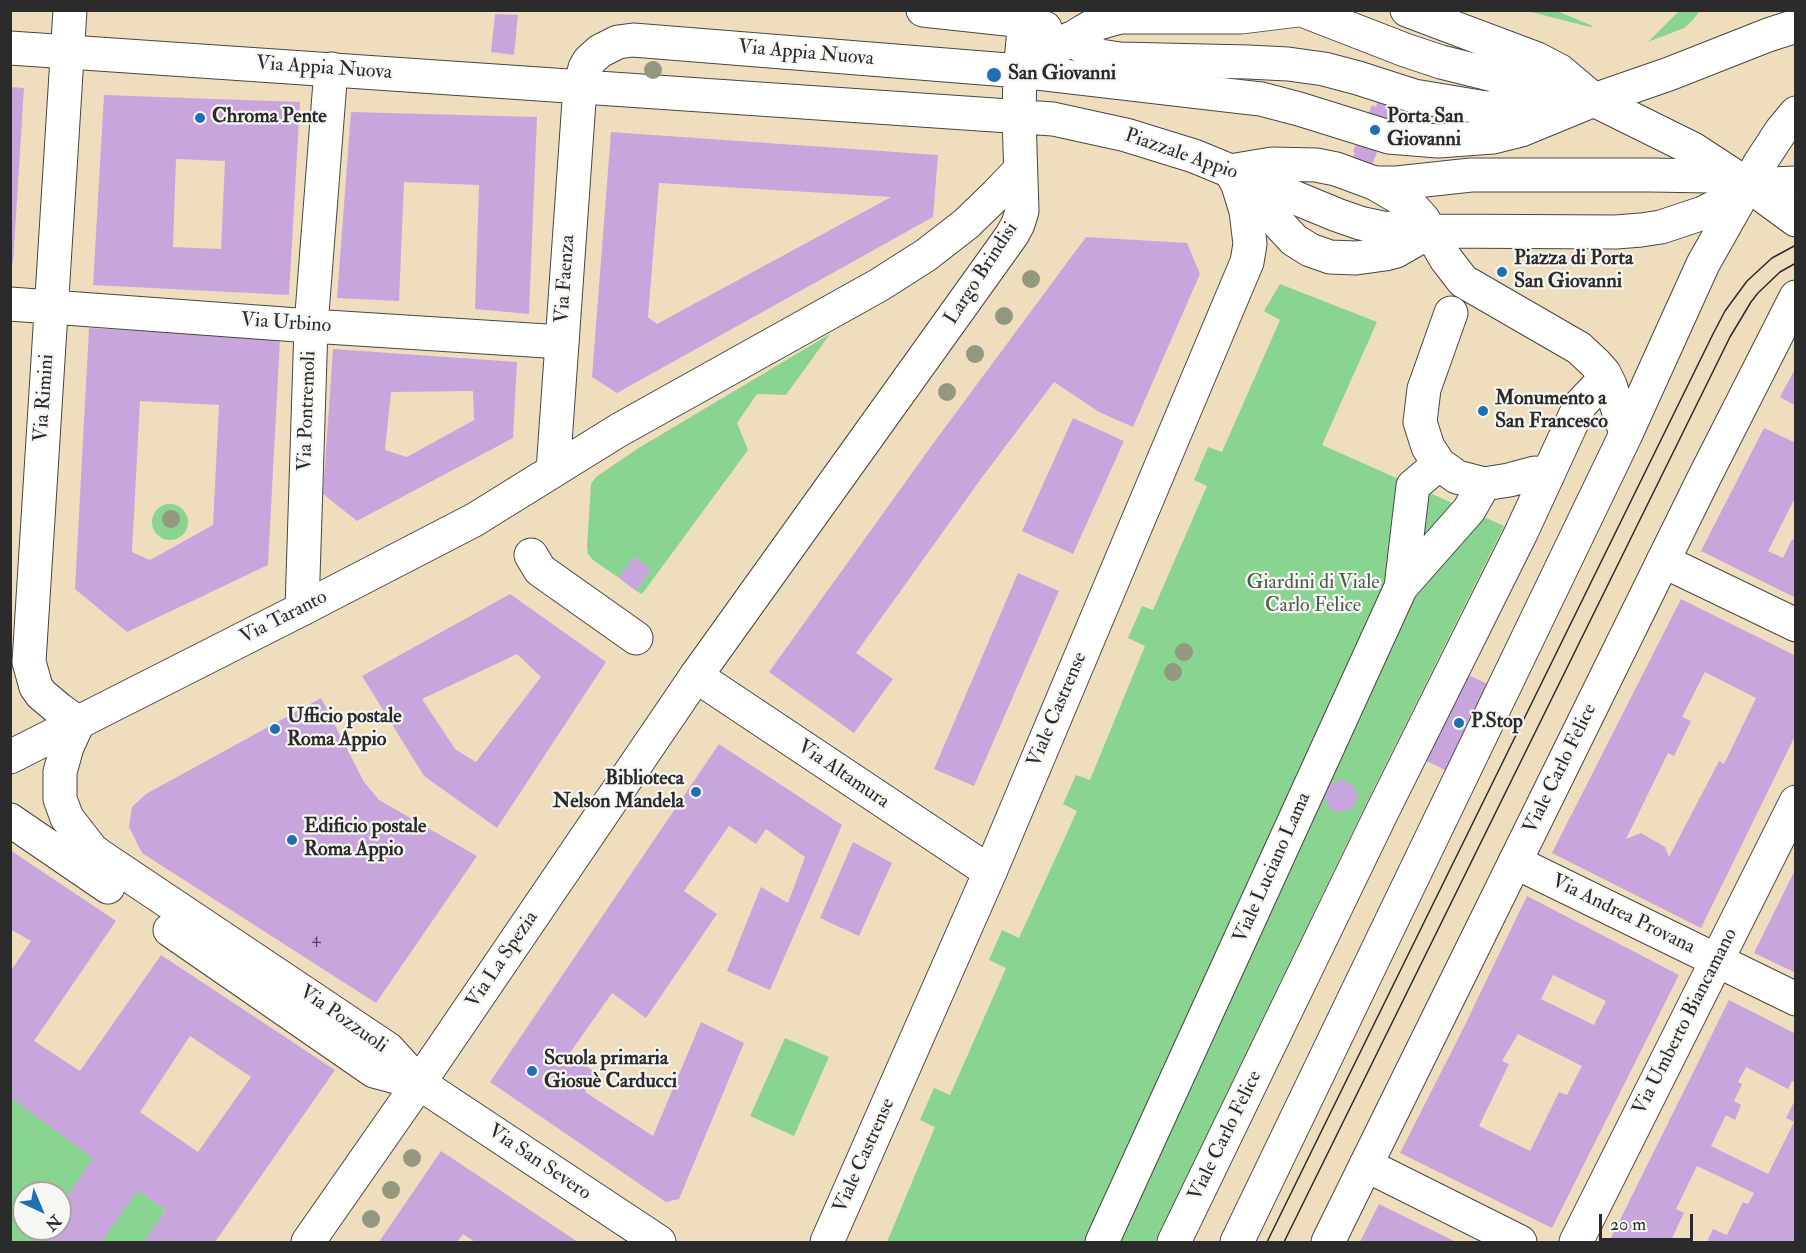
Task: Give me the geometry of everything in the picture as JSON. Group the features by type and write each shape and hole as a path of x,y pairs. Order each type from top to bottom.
{"main road":[{"path":"68,51 70,10"},
{"path":"923,10 1026,16 1100,56 1120,59 1288,64 1332,71 1423,99 1486,108 1594,100 1677,71 1783,22"},
{"path":"1020,71 1068,39 1098,23 1120,17 1241,17 1300,10 1441,62 1594,100 1693,149 1796,220"},
{"path":"1407,10 1537,59 1570,78 1594,100"},
{"path":"1020,170 1020,71 1026,16"},
{"name":"Via Appia Nuova","path":"580,87 585,68 594,56 612,44 633,40 1020,71 1261,99 1373,133 1424,140 1478,139 1507,134 1594,100"},
{"name":"Via Appia Nuova","path":"10,48 1019,116"},
{"name":"Via Rimini","path":"68,51 51,307 22,567 31,675 36,687 48,700 78,723"},
{"name":"Via Pontremoli","path":"302,609 311,326 331,69"},
{"name":"Via Faenza","path":"554,471 580,87"},
{"path":"1237,1242 1626,434 1703,264 1781,131 1796,113"},
{"name":"Piazzale Appio","path":"1019,116 1053,119 1126,135 1194,156 1360,223 1383,228 1431,231"},
{"path":"1230,171 1272,164 1306,164 1336,169 1374,183 1406,202 1419,214 1446,259 1471,287 1589,356 1604,373 1610,385 1626,434"},
{"name":"Largo Brindisi","path":"554,471 619,430 900,273 966,224 1020,170"},
{"name":"Largo Brindisi","path":"696,676 1000,254 1018,224 1022,211 1020,170"},
{"path":"1230,171 1287,233 1303,246 1322,255 1346,259 1396,251 1431,231 1616,232 1651,229 1682,222 1703,213 1725,202 1748,185 1796,183"},
{"name":"Viale Castrense","path":"827,1242 990,872 1247,262 1250,244 1246,211 1238,185 1230,171"},
{"path":"1374,183 1397,183 1471,175 1710,176 1748,185 1796,207"},
{"name":"Viale Carlo Felice","path":"1328,1242 1663,561 1796,297"},
{"name":"Via Urbino","path":"10,303 562,342"},
{"path":"1451,313 1424,389 1420,422 1428,447 1439,464 1457,477 1477,497 1509,480 1535,473 1547,477"},
{"name":"Viale Carlo Felice","path":"1174,1242 1382,812 1521,534 1580,405 1598,386"},
{"path":"1401,587 1413,486 1439,464"},
{"name":"Via Taranto","path":"10,757 474,520 554,471"},
{"name":"Viale Luciano Lama","path":"1102,1242 1401,587 1477,497"},
{"path":"531,555 540,570 636,638"},
{"path":"1663,561 1796,625"},
{"name":"Via Altamura","path":"696,676 990,872"},
{"name":"Via La Spezia","path":"308,1242 696,676"},
{"name":"Via Pozzuoli","path":"78,723 62,764 60,799 67,818 92,850 388,1049 419,1083"},
{"name":"Via Umberto Biancamano","path":"1576,1242 1796,802"},
{"name":"Via Pozzuoli","path":"10,820 374,1071 419,1083"},
{"name":"Via Andrea Provana","path":"1515,862 1796,999"},
{"name":"Via San Severo","path":"419,1083 659,1242"},
{"path":"1366,1165 1520,1242"}],"green space":[{"path":"1527,11 1557,11 1593,26 1590,27"},
{"path":"1679,11 1700,11 1684,28 1648,42"},
{"name":"Giardini di Viale Carlo Felice","path":"1280,284 1377,322 1322,445 1504,526 1366,804 1155,1242 887,1242 935,1127 920,1120 934,1088 950,1095 1006,968 989,960 1002,930 1019,938 1077,811 1063,804 1076,775 1090,780 1145,646 1128,638 1142,606 1153,610 1207,486 1194,480 1208,447 1222,452 1280,320 1264,311"},
{"path":"830,334 786,395 757,394 737,423 748,450 642,594 636,591 651,570 634,557 619,578 593,560 588,554 587,547 591,484 596,477 637,449"},
{"path":"170,504 183,509 188,522 183,535 170,540 157,535 152,522 157,509"},
{"path":"785,1038 829,1057 794,1136 750,1116"},
{"path":"10,1097 93,1158 72,1189 72,1181 12,1181 12,1241 37,1241 11,1242"},
{"path":"138,1190 166,1210 144,1242 101,1242"}],"building":[{"path":"495,14 518,15 514,55 491,52"},
{"path":"10,87 24,88 13,263 10,263"},
{"path":"104,95 300,102 289,295 93,285","holes":["176,159 225,161 221,249 173,247"]},
{"name":"Porta San Giovanni","path":"1378,100 1395,107 1372,165 1353,158 1355,153 1353,152 1372,105 1376,107"},
{"path":"351,112 537,117 529,314 475,309 479,185 404,182 399,301 337,298"},
{"path":"611,132 938,155 933,217 617,393 592,377","holes":["659,183 891,197 657,324 648,317"]},
{"path":"1086,237 1187,243 1200,274 1133,427 1099,412 1054,382 983,476 856,653 893,679 854,733 769,672 935,441"},
{"path":"89,328 280,339 268,565 127,632 75,589","holes":["140,401 219,405 213,525 150,560 132,552"]},
{"path":"333,349 517,362 513,438 357,521 323,494","holes":["473,391 474,420 407,457 385,450 391,392"]},
{"path":"1796,367 1796,406 1780,397"},
{"path":"1073,418 1124,441 1073,554 1022,531"},
{"path":"1764,428 1796,443 1796,496 1768,551 1783,558 1792,539 1796,541 1796,598 1701,551"},
{"path":"634,557 651,570 636,591 619,578"},
{"path":"1018,573 1059,591 974,786 934,769"},
{"path":"510,594 606,662 497,828 424,776 362,676","holes":["517,654 541,677 476,762 455,749 422,699"]},
{"path":"1681,599 1796,656 1796,734 1701,928 1552,853","holes":["1705,672 1756,698 1724,764 1719,761 1669,857 1665,847 1641,833 1626,839 1668,753 1674,756 1691,721 1682,717"]},
{"name":"P.Stop","path":"1464,673 1496,688 1454,774 1422,759"},
{"name":"Edificio postale Roma Appio","path":"321,698 364,782 379,800 477,856 376,1003 142,853 129,827 132,807 146,794"},
{"path":"719,744 842,825 770,990 727,971 761,887 788,903 805,857 766,829 756,844 729,826 684,891 717,914 646,1018 612,993 569,1054 596,1073 585,1092 653,1136 701,1022 744,1043 679,1199 666,1202 490,1082"},
{"path":"1341,779 1353,786 1358,796 1353,808 1341,812 1330,809 1324,797 1329,785"},
{"path":"853,842 892,863 859,936 820,918"},
{"path":"10,850 116,921 34,1041 80,1071 161,955 335,1070 215,1242 144,1242 166,1210 138,1190 101,1242 36,1242 72,1241 72,1189 93,1158 10,1097 10,972 31,941 10,929","holes":["190,1036 251,1077 198,1152 140,1112"]},
{"path":"1796,868 1796,973 1754,953"},
{"path":"1527,896 1679,975 1552,1228 1400,1153","holes":["1553,975 1606,1001 1594,1025 1541,999","1518,1034 1582,1066 1567,1095 1559,1092 1530,1151 1479,1126 1509,1064 1502,1061"]},
{"path":"1729,1000 1796,1034 1796,1083 1792,1081 1788,1089 1746,1067 1738,1082 1742,1084 1734,1101 1741,1105 1735,1120 1726,1115 1711,1146 1768,1174 1794,1122 1786,1118 1794,1102 1796,1103 1796,1242 1707,1242 1713,1229 1727,1235 1743,1202 1748,1204 1754,1193 1697,1166 1676,1209 1684,1213 1672,1238 1682,1242 1609,1242"},
{"path":"441,1151 578,1242 475,1242 463,1234 457,1242 379,1242"},
{"path":"1379,1204 1456,1242 1360,1242"}],"tram line":[{"path":"1267,1242 1725,311 1747,281 1772,258 1796,245"},
{"path":"1284,1242 1730,337 1758,293 1780,272 1796,263"}],"place":[{"name":"San Giovanni","path":"994,75"},
{"name":"Chroma Pente","path":"200,118"},
{"name":"Porta San Giovanni","path":"1375,130"},
{"name":"Piazza di Porta San Giovanni","path":"1502,272"},
{"name":"Monumento a San Francesco","path":"1483,411"},
{"name":"P.Stop","path":"1459,723"},
{"name":"Ufficio postale Roma Appio","path":"275,729"},
{"name":"Biblioteca Nelson Mandela","path":"696,792"},
{"name":"Edificio postale Roma Appio","path":"292,840"},
{"name":"Scuola primaria Giosuè Carducci","path":"532,1071"}]}
